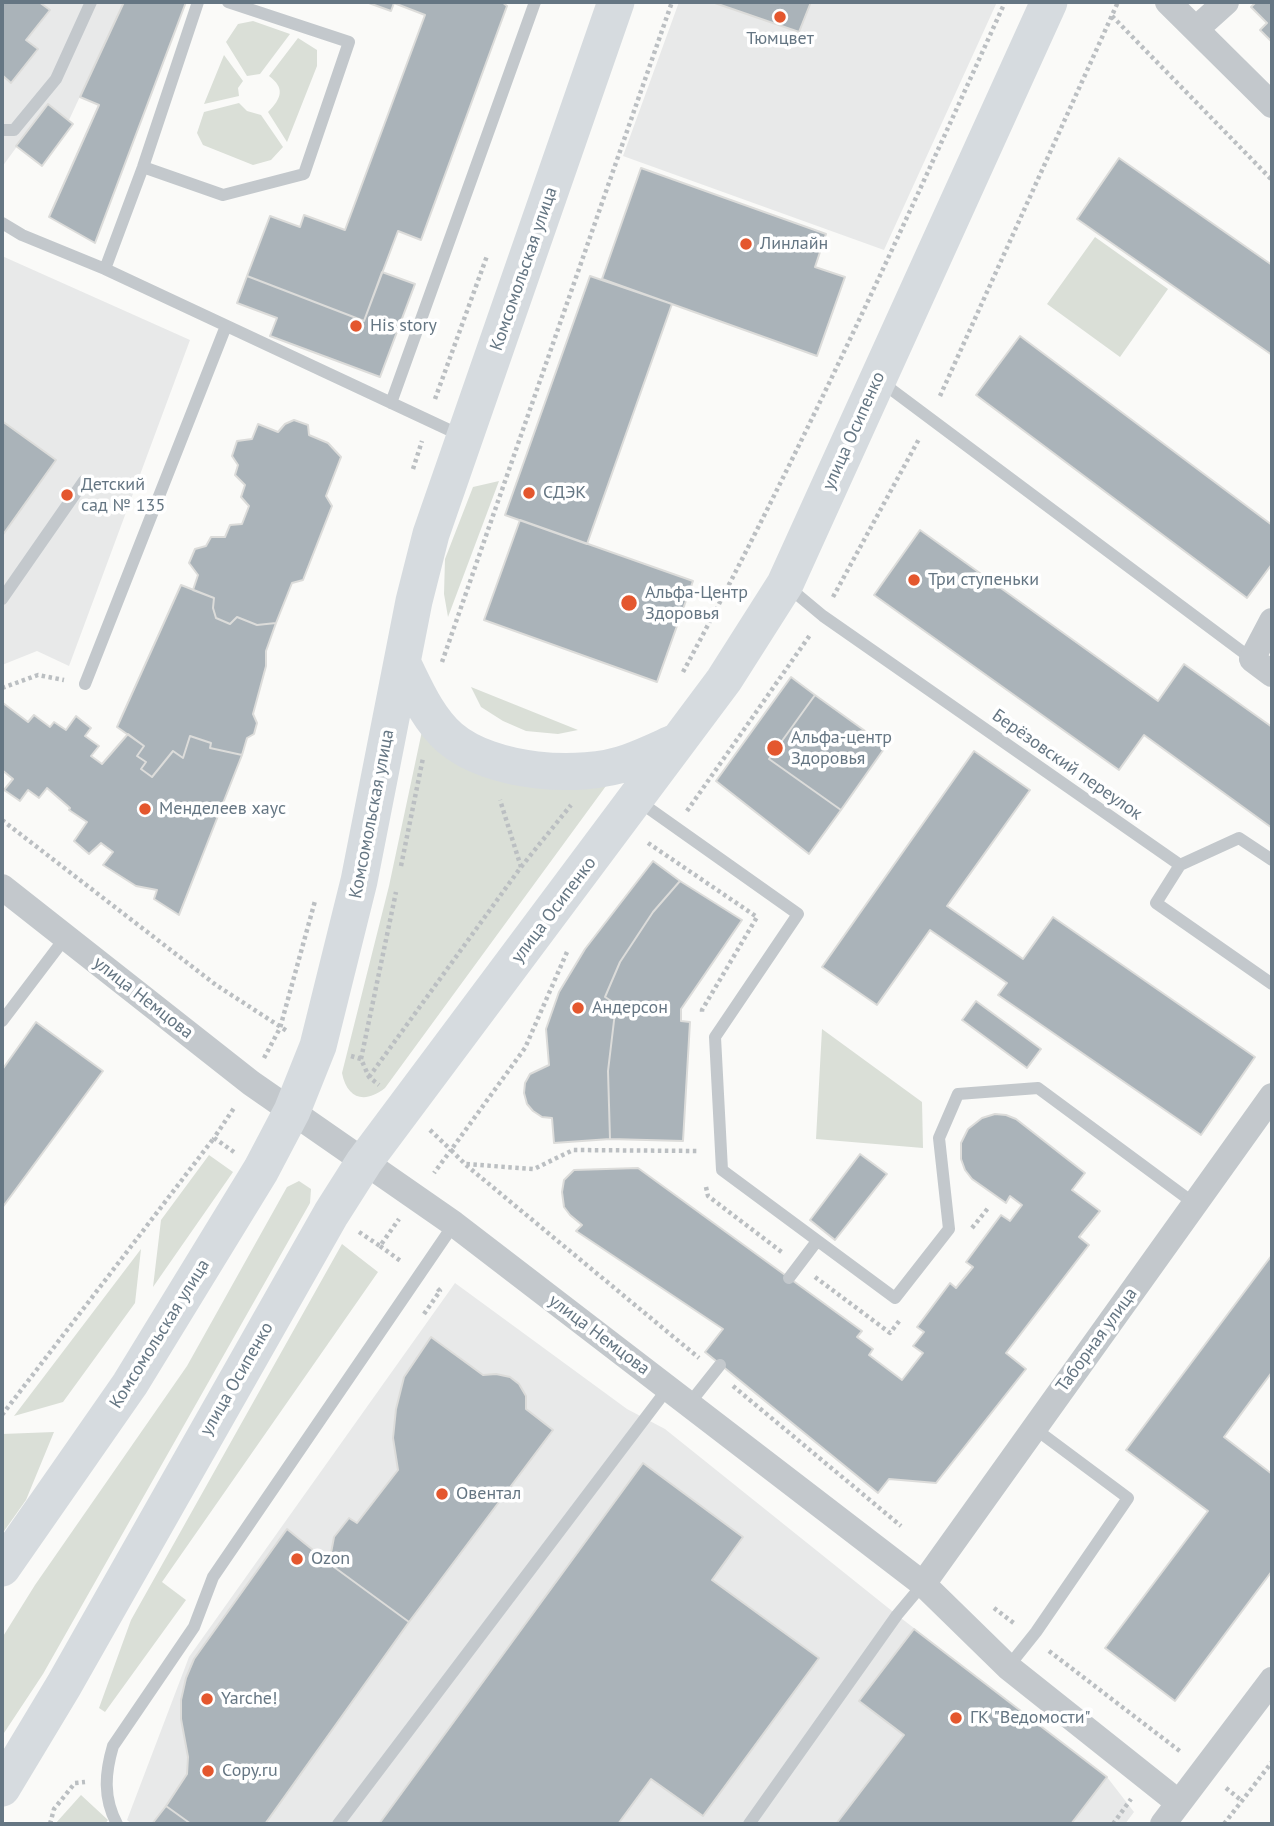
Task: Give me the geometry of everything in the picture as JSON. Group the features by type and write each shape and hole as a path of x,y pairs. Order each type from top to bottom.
{"main road":[{"name":"Комсомольская улица","path":"2,1568 130,1384 261,1170 292,1111 318,1046 359,881 402,662 431,534 616,2"},
{"name":"улица Осипенко","path":"2,1788 64,1685 324,1226 364,1162 724,680 785,584 1049,2"},
{"path":"402,662 427,710 450,738 482,757 517,768 561,772 600,768 628,763 680,740"}],"street":[{"path":"1168,2 1272,105"},
{"path":"1196,29 1226,2"},
{"path":"1262,666 1272,621"},
{"name":"улица Немцова","path":"2,887 251,1083 454,1224 923,1584 1008,1667 1171,1814"},
{"name":"Таборная улица","path":"923,1584 1272,1096"},
{"path":"1171,1814 1272,1680"}],"lane":[{"path":"2,130 14,130 57,79 91,2"},
{"path":"106,269 198,2"},
{"path":"143,167 223,195 304,174 349,42 228,2"},
{"path":"391,403 535,2"},
{"path":"2,223 22,235 106,269 466,438"},
{"path":"86,684 226,326"},
{"path":"877,379 1262,666"},
{"path":"2,599 84,481"},
{"name":"Берёзовский переулок","path":"785,584 823,616 1180,865"},
{"path":"637,799 798,914 715,1037 722,1170 895,1298 949,1229 939,1138 958,1094 1038,1088 1195,1204"},
{"path":"1272,860 1239,838 1180,865 1156,903 1272,984"},
{"path":"2,1021 65,938"},
{"path":"117,1824 112,1814 106,1781 113,1746 194,1627 213,1577 454,1224"},
{"path":"789,1278 817,1241"},
{"path":"689,1404 720,1365"},
{"path":"338,1824 668,1388"},
{"path":"1008,1667 1032,1637 1128,1498 1034,1428"},
{"path":"749,1824 897,1615 923,1584"}],"path":[{"path":"401,867 426,744 427,710 447,643 672,2"},
{"path":"679,680 754,539 914,206 1005,2"},
{"path":"1112,16 1272,180"},
{"path":"2,688 38,675 86,684"},
{"path":"369,1077 521,867 600,768"},
{"path":"500,798 521,867"},
{"path":"2,820 216,985 280,1028"},
{"path":"648,843 757,917 702,1010 702,1023"},
{"path":"361,1059 398,881"},
{"path":"2,1415 214,1138"},
{"path":"699,1139 701,1163"},
{"path":"451,1150 465,1164 534,1169 573,1150 698,1151"},
{"path":"705,1185 708,1196 890,1333 906,1312"},
{"path":"964,1238 989,1207"},
{"path":"990,1605 1242,1801"},
{"path":"1224,1824 1272,1762"}],"shaded area":[{"path":"2,2 124,2 69,120 48,104 2,167"},
{"path":"679,2 997,2 884,250 623,156"},
{"path":"253,21 290,34 260,74 247,76 226,42 238,24"},
{"path":"298,38 317,50 317,66 287,142 268,112 280,93 278,85 269,76"},
{"path":"224,55 243,81 238,88 239,96 204,104"},
{"path":"239,103 247,111 261,115 283,147 271,160 253,165 203,145 197,133 204,112"},
{"path":"1095,237 1168,289 1120,357 1047,304"},
{"name":"Детский сад № 135","path":"2,256 190,340 69,666 37,651 2,665"},
{"path":"499,481 448,617 444,594 445,559 473,487"},
{"path":"471,687 578,730 558,734 526,731 481,707"},
{"path":"422,731 614,775 385,1088 371,1096 358,1096 348,1089 342,1073 389,886"},
{"path":"822,1029 922,1102 923,1148 816,1139"},
{"path":"209,1155 233,1172 153,1287 161,1220"},
{"path":"299,1181 311,1189 310,1203 43,1674 2,1736 2,1638 35,1585 187,1366 287,1187"},
{"path":"342,1244 378,1272 162,1582 186,1600 105,1712 99,1708 131,1620"},
{"path":"141,1249 135,1303 63,1402 14,1416"},
{"path":"455,1283 627,1409 665,1429 897,1615 1107,1777 1134,1812 1125,1824 132,1824 127,1820 189,1657"},
{"path":"54,1432 26,1500 2,1534 2,1434"},
{"path":"81,1795 108,1820 105,1824 55,1824"}],"building":[{"path":"2,2 39,2 50,10 26,40 38,49 11,83 2,75"},
{"path":"124,2 186,2 95,243 49,217 99,105 80,97"},
{"path":"366,2 502,2 507,6 421,240 398,231 364,321 247,276 270,216 300,227 304,215 345,230 425,15 394,3 391,11"},
{"name":"Тюмцвет","path":"712,2 811,2 799,32"},
{"path":"1256,2 1272,2 1272,42 1260,30 1267,23 1251,7"},
{"path":"48,104 73,124 42,166 16,146"},
{"path":"1119,158 1272,265 1272,355 1077,219"},
{"path":"641,168 826,234 815,267 845,277 817,356 602,279"},
{"path":"382,272 415,284 380,377 270,336 277,318 237,303 247,276 364,321"},
{"path":"590,276 672,304 587,544 505,515"},
{"path":"1020,336 1272,525 1272,564 1247,598 976,395"},
{"path":"294,420 308,425 309,435 328,443 341,457 326,496 332,506 303,580 292,583 276,623 257,625 237,617 230,624 216,618 214,598 193,590 198,575 189,563 195,549 206,546 211,537 225,537 230,525 242,524 249,506 241,497 245,485 235,475 238,465 232,456 237,441 252,439 258,424 278,432 285,424"},
{"path":"2,421 56,460 2,536"},
{"path":"520,520 693,581 657,682 484,620"},
{"path":"920,530 1158,701 1184,664 1272,727 1272,828 1144,735 1119,770 874,595"},
{"path":"181,585 214,598 216,618 230,624 237,617 257,625 276,623 266,651 266,666 253,714 257,723 254,734 247,738 242,755 210,748 211,743 190,736 183,758 173,751 152,777 141,769 146,762 137,756 144,746 117,727"},
{"path":"791,677 815,695 769,759 841,810 809,854 716,781"},
{"path":"815,695 886,746 841,810 769,759"},
{"name":"Менделеев хаус","path":"3,703 28,722 34,715 50,727 54,722 66,730 76,716 91,728 85,736 99,746 91,756 102,764 128,734 144,746 137,756 146,762 141,769 152,777 173,751 183,758 190,736 211,743 210,748 242,755 179,915 154,899 157,890 136,886 103,865 113,852 101,843 89,854 74,841 87,822 69,810 70,808 47,788 39,798 28,790 20,801 4,790 13,779 2,770"},
{"path":"974,751 1030,790 947,906 1023,959 1053,917 1255,1057 1201,1135 998,995 1007,983 930,930 877,1005 822,967"},
{"path":"653,861 680,881 653,912 620,962 605,997 616,1004 608,1071 610,1139 554,1143 552,1118 542,1117 527,1104 525,1083 530,1074 549,1065 546,1029 559,992 585,949"},
{"path":"680,881 742,920 681,1009 681,1021 690,1022 683,1141 610,1139 608,1071 616,1004 605,997 620,962 653,912"},
{"path":"976,1001 1041,1049 1027,1068 962,1020"},
{"path":"36,1022 103,1071 2,1208 2,1070"},
{"path":"995,1114 1016,1119 1085,1173 1072,1190 1100,1211 1079,1237 1089,1245 1006,1353 1026,1369 936,1483 889,1479 878,1493 705,1352 723,1329 576,1231 582,1225 564,1207 564,1180 574,1170 638,1168 862,1331 857,1337 873,1349 869,1355 902,1380 923,1353 913,1346 924,1332 917,1327 950,1283 956,1288 973,1267 966,1262 1001,1215 1010,1221 1022,1205 1010,1196 1006,1203 972,1179 961,1159 961,1143 968,1129 982,1118"},
{"path":"860,1154 887,1174 835,1240 810,1220"},
{"path":"1272,1255 1272,1372 1224,1437 1272,1474 1272,1571 1175,1701 1105,1648 1208,1511 1126,1450"},
{"name":"Овентал","path":"431,1337 483,1375 510,1377 519,1384 526,1396 526,1409 553,1430 409,1622 334,1567 331,1553 334,1537 349,1518 357,1523 398,1470 393,1438 396,1409 404,1377"},
{"path":"643,1463 743,1537 712,1580 819,1658 703,1816 651,1779 618,1824 379,1824"},
{"path":"287,1529 409,1622 265,1824 191,1824 166,1806 187,1774 188,1757 181,1719 181,1700 186,1678 194,1659"},
{"name":"ГК \"Ведомости\"","path":"914,1629 1107,1777 1071,1824 836,1824 904,1735 859,1701"},
{"path":"166,1806 191,1824 152,1824"}],"place":[{"name":"Тюмцвет","path":"780,17"},
{"name":"Линлайн","path":"746,244"},
{"name":"His story","path":"356,326"},
{"name":"СДЭК","path":"529,493"},
{"name":"Детский сад № 135","path":"67,495"},
{"name":"Три ступеньки","path":"914,580"},
{"name":"Альфа-Центр Здоровья","path":"629,603"},
{"name":"Альфа-центр Здоровья","path":"775,748"},
{"name":"Менделеев хаус","path":"145,809"},
{"name":"Андерсон","path":"578,1008"},
{"name":"Овентал","path":"442,1494"},
{"name":"Ozon","path":"297,1559"},
{"name":"Yarche!","path":"207,1699"},
{"name":"ГК \"Ведомости\"","path":"956,1718"},
{"name":"Copy.ru","path":"208,1771"}]}
